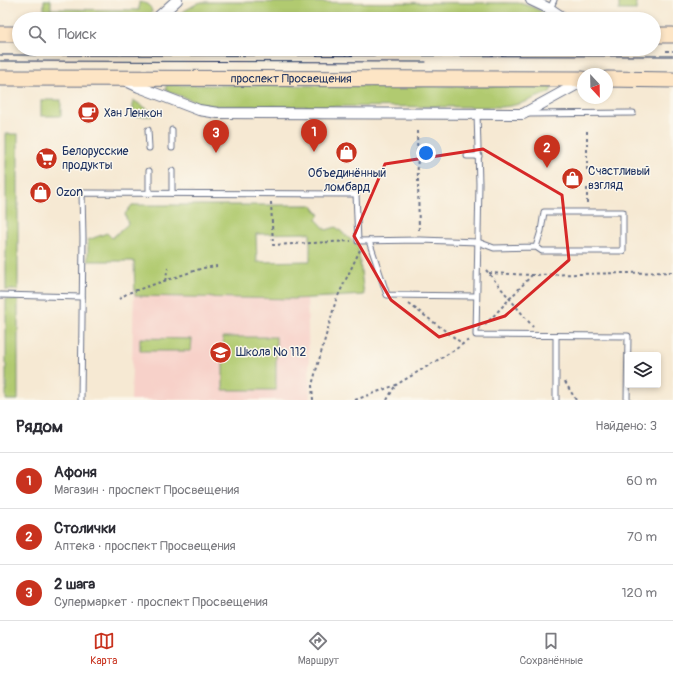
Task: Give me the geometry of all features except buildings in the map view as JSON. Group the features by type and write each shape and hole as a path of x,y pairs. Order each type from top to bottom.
{"main road":[{"path":"0,34 12,34"},
{"path":"661,35 673,35"},
{"name":"проспект Просвещения","path":"0,78 577,80"},
{"path":"613,79 673,80"}],"street":[{"path":"164,12 177,0"},
{"path":"531,0 552,4 559,12"},
{"path":"120,78 172,100 199,110 214,113 523,114 577,83"}],"lane":[{"path":"477,113 479,156 476,335 628,336 627,400"},
{"path":"523,114 632,113"},
{"path":"148,130 149,148"},
{"path":"172,130 172,148"},
{"path":"467,156 479,156"},
{"path":"149,171 149,193"},
{"path":"172,171 172,193"},
{"path":"81,400 82,193 356,194 364,241 387,295 476,296"},
{"path":"364,241 420,240 478,242 494,248 536,247 542,251 623,251 623,212 544,212 541,231 536,247"},
{"path":"0,295 82,297"},
{"path":"556,336 556,400"}],"path":[{"path":"666,51 673,50"},
{"path":"417,131 420,240"},
{"path":"587,131 587,171"},
{"path":"587,188 587,212"},
{"path":"271,193 274,245 364,241 336,300 312,385 313,400"},
{"path":"478,260 541,336"},
{"path":"119,299 128,293 203,268 217,266"},
{"path":"164,281 168,268"},
{"path":"489,273 532,274 673,272"},
{"path":"397,295 463,344"},
{"path":"556,368 576,400"},
{"path":"355,400 396,385 387,400"}],"highlighted area":[{"path":"483,149 562,195 569,260 505,316 439,337 391,300 354,236 385,164"}],"shaded area":[{"name":"Школа № 112","path":"134,293 307,293 310,400 131,400"}],"green space":[{"path":"44,0 51,0 51,9 139,10 139,2 148,5 152,12 51,12 51,10 44,10"},
{"path":"619,0 636,0 636,10 619,10"},
{"path":"198,3 519,3 541,12 182,12"},
{"path":"166,85 552,86 552,88 550,92 514,105 502,107 216,106 201,104 168,91 166,90"},
{"path":"41,100 61,100 61,116 41,116"},
{"path":"133,100 152,112 152,116 133,116"},
{"path":"6,134 18,134 18,290 6,290"},
{"path":"132,205 312,205 320,215 316,219 326,230 336,227 358,246 364,295 294,299 135,296 134,261 88,261 88,240 107,233 112,238 128,224 125,214","holes":["310,233 310,261 257,262 256,234"]},
{"path":"6,299 18,300 18,400 6,400"},
{"path":"223,337 276,337 276,390 223,390"},
{"path":"140,338 192,339 191,351 140,351"}],"tram line":[{"path":"0,55 12,55"},
{"path":"661,56 673,56"},
{"path":"0,61 426,62"}],"place":[{"name":"Хан Ленкон","path":"88,113"},
{"name":"Афоня","path":"314,152"},
{"name":"Объединённый ломбард","path":"347,152"},
{"name":"2 шага","path":"216,153"},
{"name":"Белорусские продукты","path":"46,158"},
{"name":"Столички","path":"547,168"},
{"name":"Счастливый взгляд","path":"573,178"},
{"name":"Ozon","path":"40,192"},
{"name":"Школа № 112","path":"221,352"}]}
